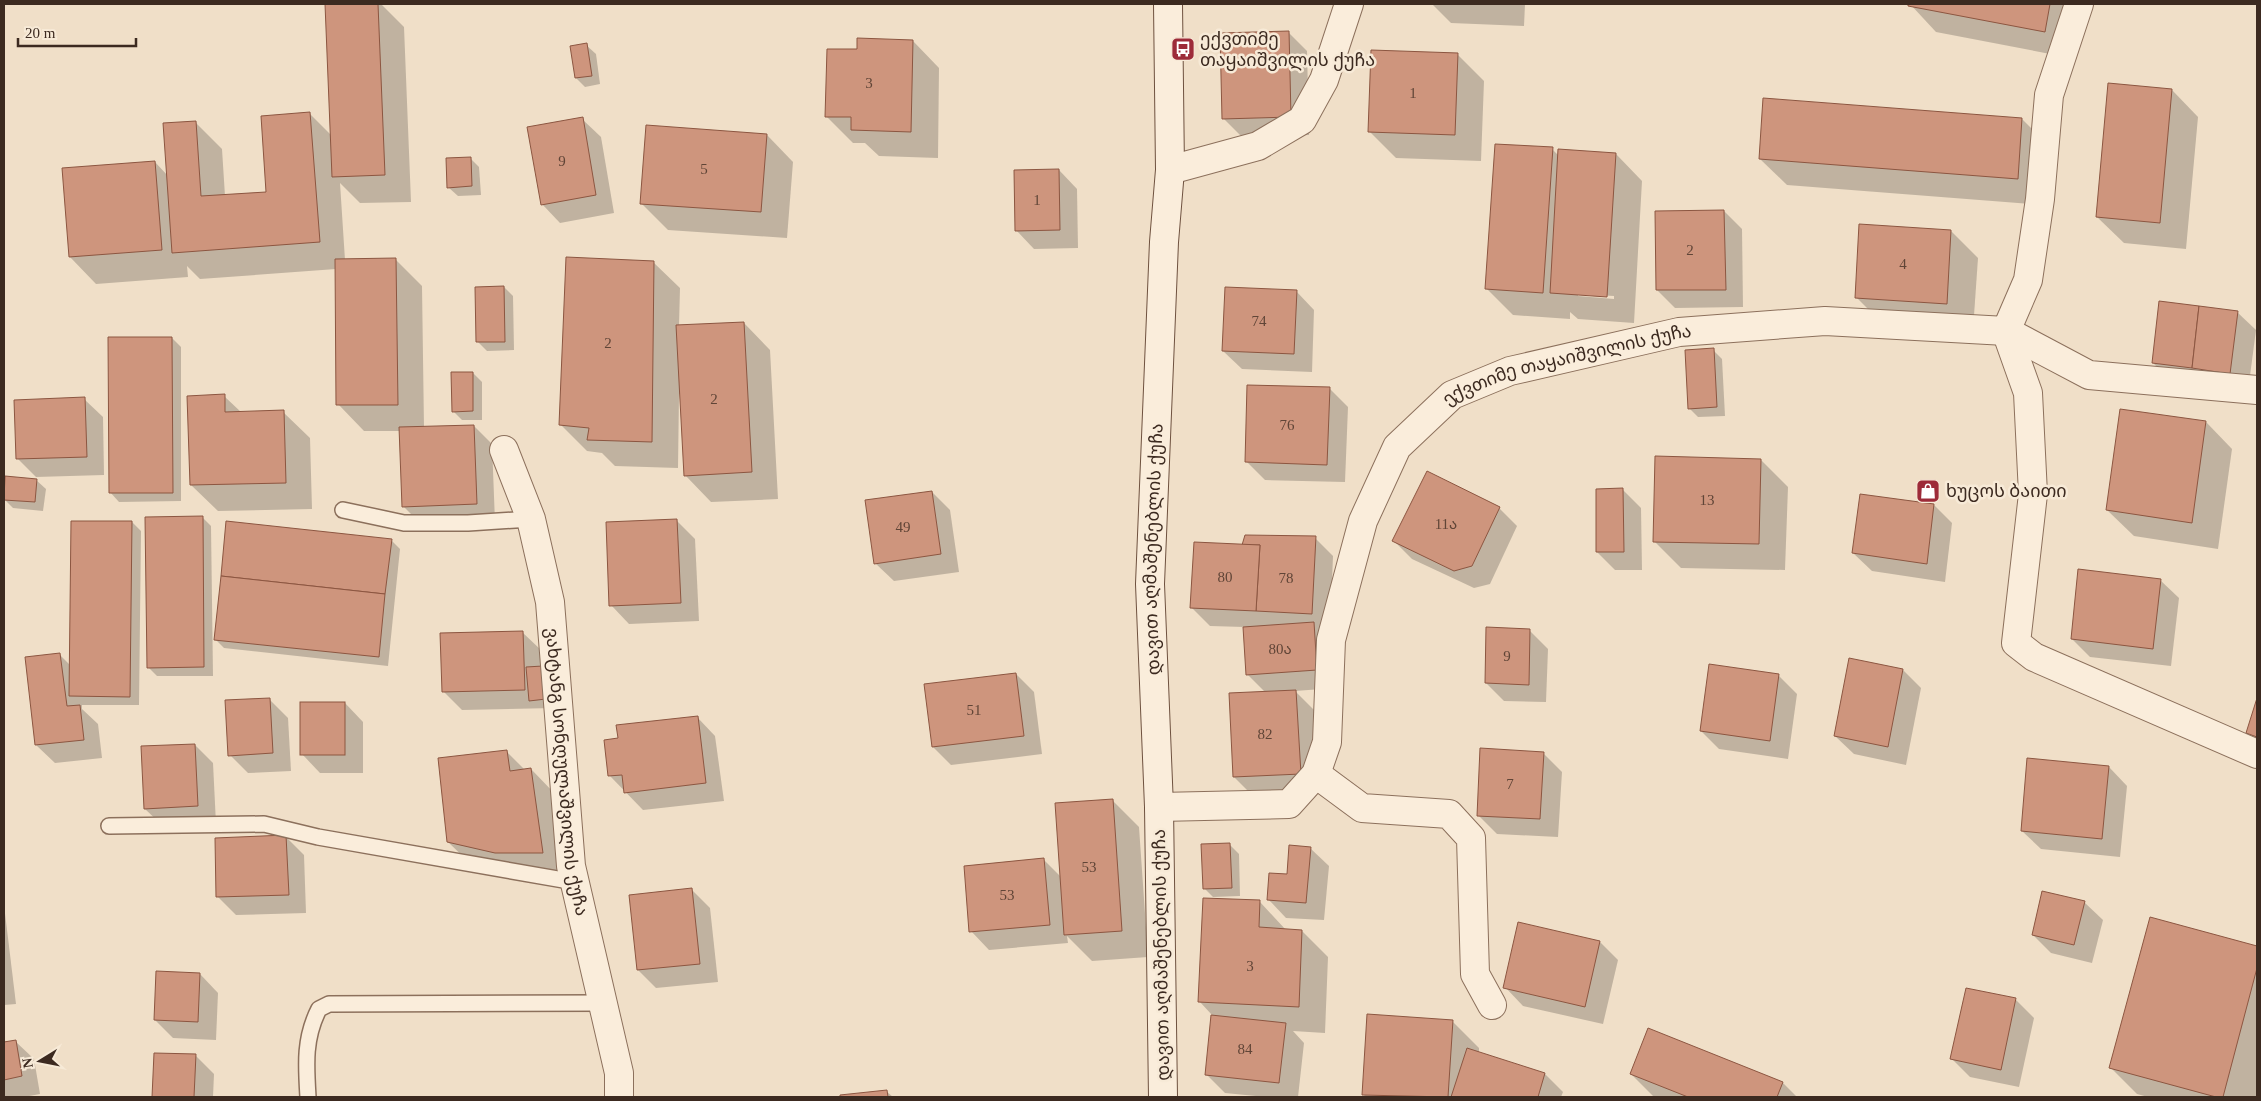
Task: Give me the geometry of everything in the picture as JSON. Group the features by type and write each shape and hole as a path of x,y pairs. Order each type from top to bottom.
{"street":[{"name":"დავით აღმაშენებლის ქუჩა","path":"1163,1097 1158,807 1150,584 1164,242 1170,170 1168,4"},
{"path":"1170,170 1258,146 1302,120 1324,80 1349,4"},
{"path":"2079,4 2049,95 2040,200 2028,280 2006,332 2028,393 2033,494 2016,643 2034,657 2257,754"},
{"name":"ექვთიმე თაყაიშვილის ქუჩა","path":"1158,807 1289,804 1316,774 1327,742 1331,640 1363,521 1397,447 1452,395 1510,370 1679,332 1825,321 2006,332 2089,375 2257,390"},
{"name":"ვახტანგ სონღულაშვილის ქუჩა","path":"504,450 532,519 550,602 572,866 619,1073 619,1097"},
{"path":"1316,774 1362,808 1449,814 1471,838 1475,974 1492,1005"}],"lane":[{"path":"343,510 404,522 468,523 532,519"},
{"path":"109,826 264,824 318,837 575,882"},
{"path":"308,1097 306,1051 308,1035 319,1008 329,1004 604,1003"}],"building":[{"path":"325,4 378,4 385,175 332,177"},
{"path":"1908,4 2050,4 2045,32 1908,6"},
{"path":"1289,31 1291,117 1222,119 1220,33"},
{"path":"857,38 913,40 911,132 851,130 851,117 825,117 827,49 857,49"},
{"path":"587,43 592,76 575,78 570,46"},
{"path":"1371,50 1458,53 1455,135 1368,132"},
{"path":"2108,83 2172,89 2160,223 2096,217"},
{"path":"1763,98 2022,118 2018,179 1759,159"},
{"path":"310,112 320,242 172,253 163,123 196,121 201,196 266,192 261,116"},
{"path":"583,117 596,195 541,205 527,127"},
{"path":"646,125 767,134 761,212 640,204"},
{"path":"1495,144 1553,147 1543,293 1485,289"},
{"path":"1558,149 1616,153 1607,297 1550,293"},
{"path":"471,157 472,186 447,188 446,158"},
{"path":"155,161 162,250 69,257 62,168"},
{"path":"1059,169 1060,230 1015,231 1014,170"},
{"path":"1724,210 1726,290 1656,290 1655,211"},
{"path":"1859,224 1951,230 1947,304 1855,298"},
{"path":"566,257 654,261 652,442 587,440 589,428 559,425"},
{"path":"396,258 398,405 336,405 335,259"},
{"path":"504,286 505,342 476,342 475,287"},
{"path":"1225,287 1297,290 1294,354 1222,351"},
{"path":"2159,301 2199,306 2192,368 2152,363"},
{"path":"2199,306 2238,311 2230,374 2192,368"},
{"path":"744,322 752,472 684,476 676,325"},
{"path":"108,337 172,337 173,493 109,493"},
{"path":"1714,348 1717,407 1688,409 1685,350"},
{"path":"451,372 473,372 473,411 452,412"},
{"path":"1247,385 1330,387 1327,465 1245,462"},
{"path":"225,394 225,412 284,410 286,483 190,485 187,396"},
{"path":"85,397 87,457 16,459 14,400"},
{"path":"2120,409 2206,421 2192,523 2106,510"},
{"path":"474,425 477,504 402,507 399,427"},
{"path":"1655,456 1761,459 1759,544 1653,542"},
{"path":"1427,471 1500,507 1472,566 1454,571 1392,541"},
{"path":"5,476 37,479 35,502 4,500"},
{"path":"1623,488 1624,552 1596,552 1596,489"},
{"path":"932,491 941,554 874,564 865,500"},
{"path":"1860,494 1934,504 1927,564 1852,553"},
{"path":"203,516 204,667 147,668 145,517"},
{"path":"677,519 681,603 609,606 606,522"},
{"path":"71,521 132,521 130,697 69,696"},
{"path":"226,521 392,539 385,594 221,576"},
{"path":"1245,535 1316,536 1312,614 1256,611 1260,545 1242,545"},
{"path":"1194,542 1260,545 1256,611 1190,608"},
{"path":"2078,569 2161,579 2153,649 2071,639"},
{"path":"221,576 385,594 379,657 214,640"},
{"path":"1314,622 1317,670 1246,675 1243,627"},
{"path":"1486,627 1530,629 1529,685 1485,683"},
{"path":"523,631 525,690 442,692 440,633"},
{"path":"60,653 67,706 80,705 84,740 35,745 25,657"},
{"path":"1849,658 1903,669 1888,747 1834,736"},
{"path":"1709,664 1779,674 1770,741 1700,731"},
{"path":"543,666 546,699 529,701 526,667"},
{"path":"1016,673 1024,736 932,747 924,684"},
{"path":"1296,690 1301,774 1233,777 1229,693"},
{"path":"270,698 273,753 228,756 225,700"},
{"path":"2257,698 2257,737 2246,733"},
{"path":"300,702 345,702 345,755 300,755"},
{"path":"698,716 706,783 624,793 622,775 608,776 604,740 618,738 616,725"},
{"path":"195,744 198,806 144,809 141,746"},
{"path":"1480,748 1544,752 1540,819 1477,816"},
{"path":"507,750 510,771 531,768 543,853 495,853 447,842 438,758"},
{"path":"2027,758 2109,766 2102,839 2021,831"},
{"path":"1113,799 1122,931 1064,935 1055,803"},
{"path":"286,835 289,895 216,897 215,838"},
{"path":"1230,843 1232,888 1203,889 1201,844"},
{"path":"1289,845 1311,847 1306,903 1267,900 1269,873 1287,874"},
{"path":"1044,858 1050,925 969,932 964,866"},
{"path":"692,888 700,964 637,970 629,895"},
{"path":"2042,891 2085,901 2074,945 2032,935"},
{"path":"1203,898 1260,900 1259,927 1302,930 1299,1007 1198,1002"},
{"path":"2150,917 2257,946 2257,968 2223,1097 2216,1097 2109,1068"},
{"path":"1518,922 1600,941 1585,1007 1503,988"},
{"path":"156,971 200,973 198,1022 154,1020"},
{"path":"1966,988 2016,998 2001,1070 1950,1059"},
{"path":"1367,1014 1453,1020 1448,1097 1362,1095"},
{"path":"1211,1015 1286,1023 1279,1083 1205,1075"},
{"path":"1648,1028 1783,1082 1777,1097 1688,1097 1630,1074"},
{"path":"16,1040 22,1076 4,1080 4,1042"},
{"path":"1467,1048 1545,1073 1538,1097 1451,1097"},
{"path":"154,1053 196,1054 194,1097 152,1097"},
{"path":"887,1090 888,1097 840,1097 840,1095"}],"place":[{"name":"ექვთიმე თაყაიშვილის ქუჩა","path":"1183,49"},
{"name":"ხუცოს ბაითი","path":"1928,491"}]}
